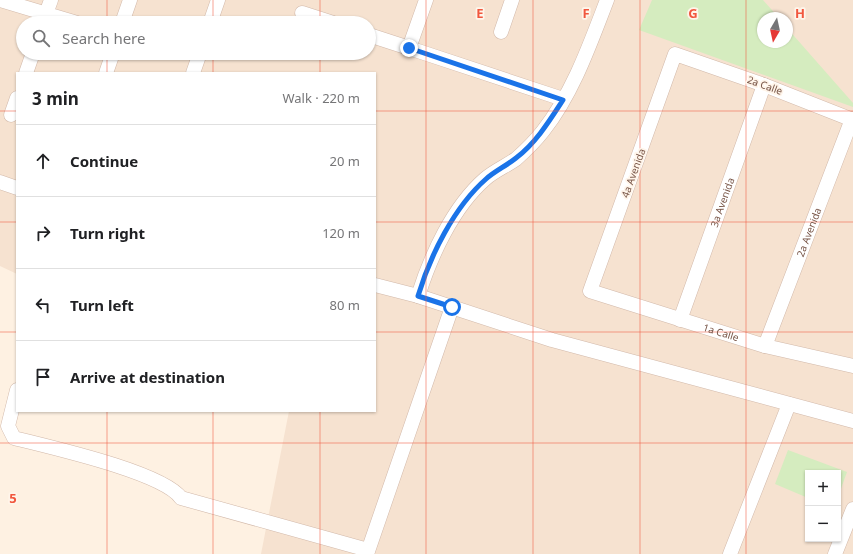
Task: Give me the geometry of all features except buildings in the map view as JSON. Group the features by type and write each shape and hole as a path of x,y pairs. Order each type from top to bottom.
{"street":[{"path":"0,0 40,16"},
{"path":"46,16 51,0"},
{"path":"124,16 130,0"},
{"path":"212,16 218,0"},
{"path":"409,48 426,0"},
{"path":"501,32 512,0"},
{"path":"418,296 426,268 461,205 486,178 517,158 543,131 563,100 587,51 607,0"},
{"path":"302,13 311,16"},
{"path":"376,37 563,100"},
{"name":"2a Calle","path":"675,54 764,85 852,119"},
{"name":"4a Avenida","path":"590,291 675,54"},
{"path":"26,72 31,60"},
{"path":"106,72 111,60"},
{"path":"193,72 198,60"},
{"name":"3a Avenida","path":"680,320 764,85"},
{"path":"11,116 16,101"},
{"name":"2a Avenida","path":"765,346 852,119"},
{"path":"0,182 16,188"},
{"path":"376,285 418,296 552,340 853,421"},
{"name":"1a Calle","path":"590,291 765,346 853,366"},
{"path":"16,394 8,426 14,438 115,465 172,488 182,498 368,552 452,307"},
{"path":"730,554 789,404"},
{"path":"835,554 853,509"}],"shaded area":[{"path":"0,0 853,0 853,554 261,554 289,412 376,412 376,72 16,72 16,274 0,266"}],"green space":[{"path":"652,0 763,0 774,12 757,12 757,48 793,48 793,35 853,103 853,107 639,30"},
{"path":"788,450 847,472 841,489 841,470 805,470 805,497 775,484"}],"route":[{"path":"409,48 563,100 543,131 517,158 486,178 461,205 426,268 418,296 452,307"}]}
